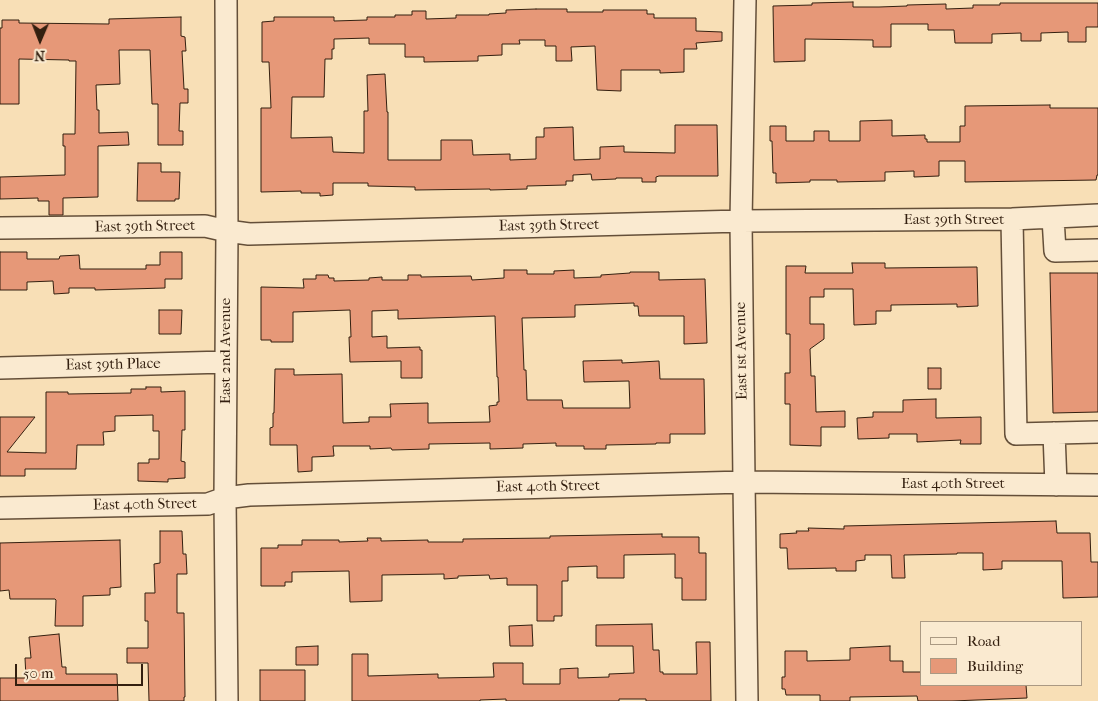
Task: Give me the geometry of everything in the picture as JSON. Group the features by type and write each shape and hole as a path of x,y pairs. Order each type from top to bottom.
{"street":[{"name":"East 2nd Avenue","path":"226,0 226,701"},
{"name":"East 1st Avenue","path":"745,0 741,221 747,701"},
{"name":"East 39th Street","path":"0,228 205,226 249,234 741,221 1012,219 1098,215"},
{"path":"1053,218 1055,251 1098,250"},
{"path":"1012,219 1016,434 1098,432"},
{"name":"East 39th Place","path":"0,368 226,362"},
{"path":"1054,433 1056,485"},
{"name":"East 40th Street","path":"0,508 208,504 225,498 249,494 744,482 1098,485"}],"building":[{"path":"853,2 853,7 946,4 946,9 973,8 973,5 1000,5 1000,3 1098,3 1098,27 1086,27 1086,42 1068,42 1068,32 1041,33 1041,41 1021,41 1021,33 992,34 992,43 955,43 954,30 928,30 928,24 891,24 891,47 873,47 873,40 805,39 805,61 774,62 773,6"},
{"path":"567,9 567,12 647,10 647,14 654,14 654,18 696,18 696,31 722,32 722,41 696,43 697,49 684,49 684,72 660,73 660,70 621,70 621,91 597,90 595,46 571,47 572,61 556,61 556,46 545,46 545,40 519,40 520,44 502,44 502,55 478,56 478,61 424,62 424,57 405,57 405,44 369,44 369,38 334,39 332,59 325,59 324,97 292,97 291,138 332,137 333,152 364,153 364,111 368,111 367,75 385,74 388,112 388,160 441,160 441,140 472,140 473,155 510,154 510,160 536,159 536,137 544,137 544,128 573,127 574,160 600,159 600,147 624,146 624,152 675,153 675,125 717,125 718,176 659,176 656,177 656,182 642,182 642,178 592,180 591,174 573,175 573,181 566,181 566,185 527,186 527,189 490,190 415,190 415,187 368,186 368,183 333,183 333,195 320,196 320,193 301,193 301,191 261,192 261,108 271,108 269,62 262,62 262,22 274,21 274,17 334,17 334,21 367,20 367,17 412,15 412,11 426,11 426,19 456,18 456,15 489,15 506,13 506,10"},
{"path":"181,17 181,36 185,37 186,51 182,51 184,89 188,89 188,103 180,103 179,131 183,131 183,145 158,145 158,104 152,104 150,50 119,50 120,84 96,85 99,133 128,132 129,145 98,146 98,197 63,198 63,215 49,215 49,201 38,201 38,198 0,199 0,177 65,175 63,134 75,134 76,61 19,59 19,104 0,104 0,28 2,28 2,20 19,20 19,23 109,24 109,19"},
{"path":"1050,105 1050,108 1098,108 1098,175 1096,180 965,182 965,161 939,161 939,176 914,177 914,171 885,172 885,181 837,182 837,180 810,180 810,182 776,183 776,173 773,173 770,126 786,126 786,141 814,141 814,131 829,131 829,141 860,141 860,121 892,120 892,136 925,135 927,142 960,142 960,126 965,126 965,106"},
{"path":"138,163 161,163 161,172 180,172 179,199 175,199 175,201 137,201"},
{"path":"0,252 27,252 27,259 59,259 60,256 79,255 80,269 146,269 146,265 160,265 160,252 182,252 182,279 165,279 165,288 95,290 95,288 69,288 69,293 54,294 53,281 27,282 27,290 0,290"},
{"path":"852,263 885,263 885,268 977,267 978,306 957,307 957,304 891,305 891,311 876,311 876,324 854,325 853,289 824,289 824,297 810,297 810,324 824,324 824,339 810,349 811,376 815,376 816,412 845,411 845,427 821,427 821,446 790,445 790,404 785,404 785,373 790,373 790,334 786,334 786,266 806,266 805,273 853,273"},
{"path":"504,270 527,270 527,274 554,274 554,271 574,270 574,278 601,277 601,275 630,272 659,272 659,280 705,279 707,343 684,344 684,316 639,316 638,306 634,306 634,303 575,305 575,317 522,318 527,400 562,400 563,408 630,408 629,381 584,382 583,361 622,360 622,363 659,361 660,379 704,379 705,434 670,434 670,443 606,445 606,449 584,449 584,446 556,446 556,443 523,444 523,448 490,449 490,443 429,444 429,449 392,450 391,448 370,449 370,446 333,446 334,456 312,457 312,471 298,472 297,445 270,445 270,428 273,427 274,413 275,369 294,369 294,375 342,374 343,423 369,422 369,417 391,417 390,404 428,403 428,423 490,422 489,406 497,405 497,402 499,402 495,316 398,319 398,310 372,311 372,337 387,336 387,348 420,347 420,350 422,350 422,378 401,378 401,361 350,362 350,310 293,312 293,342 261,340 261,287 304,288 303,279 316,279 316,275 328,275 329,278 334,278 334,281 369,280 369,278 382,277 382,280 408,280 408,275 421,275 421,277 471,276 472,280 504,278"},
{"path":"1050,273 1098,273 1098,412 1053,413"},
{"path":"159,310 182,310 181,334 159,334"},
{"path":"928,368 941,368 941,389 928,389"},
{"path":"146,387 161,387 161,392 185,391 185,430 182,430 181,461 185,462 185,478 168,479 168,482 138,481 138,463 149,463 149,459 159,459 159,431 153,431 153,415 115,416 115,431 103,432 104,445 77,445 76,469 25,469 25,476 0,476 0,417 35,417 7,452 46,453 46,392 68,392 68,394 131,393 131,389 146,389"},
{"path":"936,399 936,418 981,417 981,444 960,444 961,440 917,442 917,434 889,434 889,438 858,439 857,418 873,417 873,412 903,412 903,400"},
{"path":"1056,521 1057,533 1090,533 1091,562 1098,562 1098,597 1063,598 1062,561 1002,561 1002,569 983,570 983,553 904,555 905,578 892,578 891,555 865,555 865,560 856,561 856,571 836,571 836,568 788,569 787,548 780,548 780,534 809,531 808,528 844,529 844,526"},
{"path":"160,531 182,531 183,554 186,554 187,574 177,574 177,613 184,613 184,701 149,701 148,663 127,663 127,648 148,648 148,621 145,621 145,593 155,593 154,564 160,563"},
{"path":"662,534 662,537 699,537 699,553 706,553 706,600 682,600 682,578 675,578 675,554 624,555 624,578 597,578 597,566 568,567 568,581 562,581 562,616 554,616 554,621 537,621 537,585 507,585 507,578 490,579 489,575 458,576 458,578 444,579 444,574 382,575 382,601 350,602 349,571 292,572 292,582 285,582 285,586 261,586 261,548 278,548 278,545 302,545 302,540 339,540 339,542 368,541 367,538 381,538 381,541 428,540 428,542 463,542 463,539"},
{"path":"120,540 121,587 110,588 110,595 83,596 83,626 55,626 55,599 10,599 9,590 0,591 0,543"},
{"path":"652,624 653,650 659,650 660,672 663,672 663,674 697,674 696,642 710,642 711,701 619,699 619,701 506,701 506,699 480,701 352,701 352,654 368,654 368,676 438,674 438,678 494,677 493,663 523,663 523,684 560,684 560,669 578,668 578,678 609,677 609,674 634,673 633,646 596,646 596,625"},
{"path":"532,625 533,646 510,646 509,626"},
{"path":"59,634 62,667 66,667 66,674 117,674 118,701 0,701 0,678 26,678 25,658 31,658 29,637"},
{"path":"318,646 318,665 296,665 296,647"},
{"path":"890,646 890,661 903,661 903,672 920,672 920,686 1026,686 1027,698 918,701 917,696 850,697 850,701 820,701 820,695 786,695 785,689 782,689 782,677 785,677 785,651 807,651 807,661 850,660 850,648"},
{"path":"260,670 305,670 305,701 260,701"}]}
